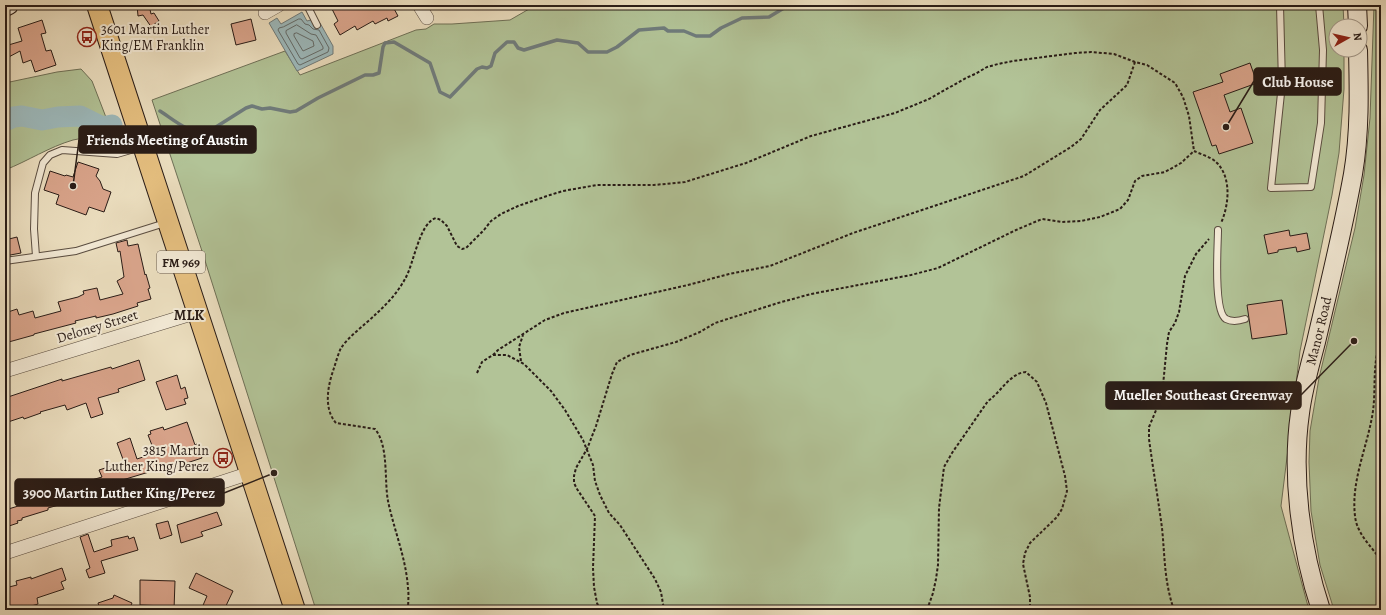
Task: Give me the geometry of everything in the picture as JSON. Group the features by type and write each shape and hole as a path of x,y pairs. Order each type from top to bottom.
{"main road":[{"path":"5,7 9,5"},
{"name":"FM 969","path":"97,5 295,610"},
{"path":"1357,5 1358,18"},
{"name":"Manor Road","path":"1321,610 1308,565 1298,499 1297,457 1300,413 1343,228 1353,172 1358,124 1358,58"}],"street":[{"path":"265,13 279,5"},
{"path":"419,5 427,18"},
{"name":"Deloney Street","path":"5,371 198,312"},
{"path":"5,553 250,472"}],"lane":[{"path":"307,5 318,25"},
{"path":"1280,5 1282,84 1271,188 1311,187 1321,124 1323,50 1319,5"},
{"path":"36,256 34,229 35,193 44,163 50,155 62,150 118,154 143,146"},
{"path":"5,261 76,251 168,222"},
{"path":"1218,230 1218,297 1221,313 1227,319 1238,321 1245,319"}],"path":[{"path":"1377,5 1381,7"},
{"path":"408,610 408,588 403,557 388,503 383,444 380,435 375,429 336,423 329,408 328,389 331,375 341,348 376,314 401,286 408,273 427,223 431,219 436,218 441,220 457,246 466,248 491,221 510,209 534,200 563,191 597,185 654,185 685,182 746,163 811,136 895,113 929,99 987,67 998,64 1091,52 1114,54 1147,65 1175,83 1183,97 1189,116 1194,151"},
{"path":"477,373 482,362 498,350 545,320 564,312 770,266 853,233 1024,176 1071,147 1081,139 1100,110 1127,85 1135,62"},
{"path":"1174,610 1165,575 1162,528 1149,439 1149,427 1162,396 1169,332 1175,323 1185,276 1196,254 1218,230 1227,203 1227,189 1223,171 1215,160 1194,151"},
{"path":"600,610 596,597 594,574 593,552 595,516 574,483 574,476 576,468 587,449 602,410 612,374 618,362 630,355 676,342 700,332 715,323 811,294 911,275 938,268 1042,219 1062,222 1081,221 1100,217 1120,210 1128,200 1135,181 1142,176 1166,172 1194,151"},
{"path":"521,361 519,347 523,335"},
{"path":"1381,341 1375,359 1372,418 1359,470 1355,501 1355,517 1359,531 1381,560"},
{"path":"493,355 507,355 521,361 551,391 565,410 587,449 593,465 595,481 606,507 609,513 620,525 655,579 661,592 664,610"},
{"path":"927,610 933,593 937,572 939,508 944,467 988,401 997,395 1008,381 1021,372 1026,372 1037,382 1046,403 1065,476 1067,491 1062,509 1057,517 1030,543 1025,552 1023,564 1030,597 1030,610"}],"green space":[{"path":"536,5 1343,5 1344,18 1328,18 1328,58 1344,58 1344,89 1339,153 1332,195 1300,351 1281,506 1309,610 316,610 201,248 152,100 285,51 300,75 416,30 426,29 434,24 510,20"},
{"path":"1374,5 1381,5 1381,610 1334,610 1320,565 1311,511 1309,462 1310,431 1319,378 1355,228 1364,175 1370,118"},
{"path":"81,69 92,81 114,138 88,138 73,140 55,146 5,170 5,83 57,72"}],"water":[{"path":"302,12 307,21 311,20 315,26 320,23 333,46 333,54 297,71 269,23 277,18 281,24"}],"building":[{"path":"137,5 149,5 151,14 154,13 159,21 153,25 154,31 143,15 138,16"},
{"path":"330,5 392,5 398,16 388,21 387,18 375,24 373,21 357,30 355,26 340,35 334,24 338,21"},
{"path":"251,19 256,40 236,45 231,24"},
{"path":"42,20 46,33 41,34 46,51 51,50 56,65 35,72 31,60 23,63 20,51 5,59 5,46 22,41 18,28"},
{"path":"1250,63 1257,83 1224,95 1230,112 1241,108 1253,143 1219,154 1216,145 1212,146 1193,92 1223,82 1220,74"},
{"path":"78,162 99,169 96,176 103,189 111,192 104,212 89,207 86,215 56,204 59,195 44,190 50,171 73,177"},
{"path":"1289,230 1290,236 1307,233 1310,249 1297,252 1296,247 1278,250 1278,252 1268,254 1264,235"},
{"path":"17,237 21,253 5,256 5,240"},
{"path":"127,240 128,246 138,244 145,275 146,274 150,288 148,289 151,299 137,303 138,306 113,314 75,321 76,323 5,343 5,313 17,309 19,315 33,311 35,318 61,311 58,302 78,297 84,294 83,291 97,288 100,300 123,294 117,281 124,277 120,251 118,252 116,243"},
{"path":"1282,300 1287,334 1252,339 1247,305"},
{"path":"139,360 145,380 118,389 119,392 98,398 103,414 91,418 86,403 67,410 65,405 40,412 41,413 24,419 23,417 5,423 5,398 62,379 62,381 111,367 112,369"},
{"path":"177,375 181,389 185,387 188,398 184,399 186,404 166,410 156,382"},
{"path":"187,422 195,445 197,444 202,458 162,471 161,468 119,481 120,484 93,493 94,495 48,508 48,510 22,518 22,520 17,521 18,523 9,526 8,524 5,525 5,510 25,504 23,496 41,489 43,494 102,477 99,470 124,462 117,443 130,438 137,459 155,453 148,435 151,434 150,431 163,427 164,430"},
{"path":"217,512 222,525 201,532 203,536 181,543 177,525"},
{"path":"168,521 172,535 160,539 156,524"},
{"path":"88,534 94,552 112,546 111,540 128,536 129,539 134,537 138,550 101,561 105,573 89,578 86,570 90,568 80,537"},
{"path":"62,568 66,580 61,582 64,589 37,598 38,604 18,610 5,610 5,588 17,585 16,581 31,577 31,579"},
{"path":"196,573 233,591 224,610 201,610 207,596 189,588"},
{"path":"140,580 175,581 174,610 166,610 166,606 140,605"},
{"path":"114,595 132,603 129,610 100,610 98,603 113,598"}],"waterway":[{"path":"160,111 182,126 201,132 208,132 246,108 252,106 262,109 270,108 290,112 296,111 318,98 365,75 379,73 383,47 385,43 394,42 430,63 440,92 450,97 477,69 491,66 495,53 507,42 514,42 518,48 524,50 557,40 578,43 588,52 607,52 617,47 639,30 664,28 668,31 684,31 696,36 710,36 721,28 742,18 769,17 789,5"},
{"path":"5,121 14,117 22,116 42,120 58,117 80,116 102,127 112,125"}],"place":[{"name":"3601 Martin Luther King/EM Franklin","path":"87,37"},
{"name":"Club House","path":"1226,127"},
{"name":"Friends Meeting of Austin","path":"73,186"},
{"name":"Mueller Southeast Greenway","path":"1354,341"},
{"name":"3815 Martin Luther King/Perez","path":"223,458"},
{"name":"3900 Martin Luther King/Perez","path":"274,473"}],"district":[{"name":"MLK","path":"189,315"}]}
